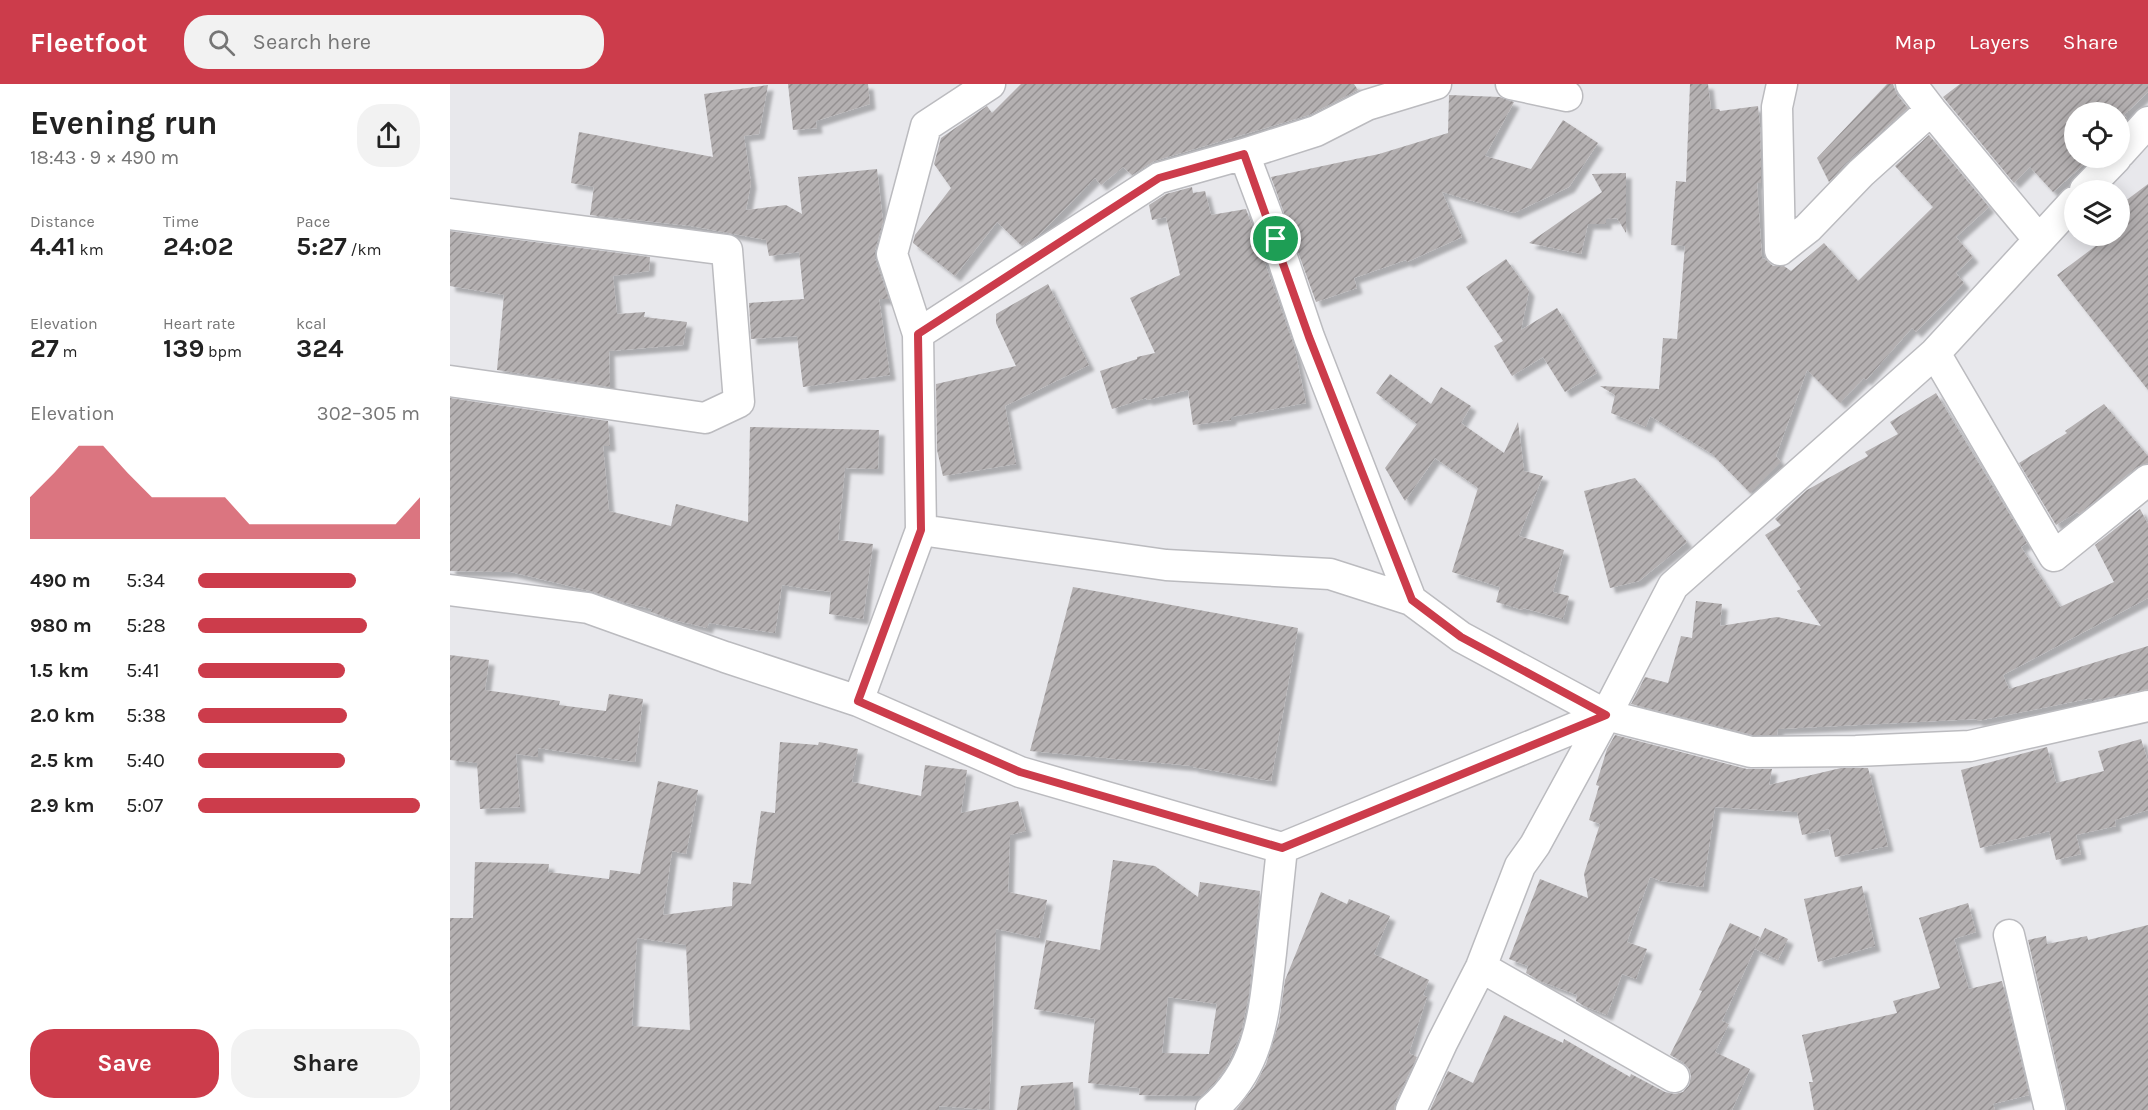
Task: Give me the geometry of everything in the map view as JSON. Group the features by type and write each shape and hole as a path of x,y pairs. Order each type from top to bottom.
{"street":[{"path":"858,701 921,530 918,334 892,254 926,126 990,84"},
{"path":"918,334 1159,178 1316,131 1366,105 1436,84"},
{"path":"1511,84 1567,96"},
{"path":"1782,84 1777,107 1780,250 1808,228 1861,173 1931,110"},
{"path":"1911,84 2039,240"},
{"path":"2130,142 2148,122"},
{"path":"1244,154 1309,337 1412,600"},
{"path":"2095,180 2106,168"},
{"path":"1411,1110 1481,967 1521,866 1606,715 1673,586 1935,353 2064,213"},
{"path":"450,214 727,250 739,402 705,418 450,381"},
{"path":"1935,353 2054,556 2148,480"},
{"path":"921,530 1166,565 1330,574 1412,600 1461,637 1606,715 1751,752 1856,751 1970,746 2148,706"},
{"path":"450,590 588,608 715,654 858,701 1020,772 1282,848 1606,715"},
{"path":"1211,1110 1223,1100 1251,1058 1263,1022 1282,848"},
{"path":"2009,935 2050,1110"},
{"path":"1481,967 1674,1077"}],"building":[{"path":"788,84 868,84 870,104 816,121 817,128 793,130"},
{"path":"1021,84 1354,84 1358,90 1309,115 1154,161 1132,175 1123,167 1101,185 1095,178 1039,235 1022,246 997,222 955,276 913,243 915,235 951,188 934,164 941,138 987,106 992,113"},
{"path":"1690,84 1708,84 1711,109 1720,111 1758,106 1761,183 1757,183 1762,258 1773,266 1784,266 1791,271 1824,243 1858,281 1933,207 1895,166 1929,135 1989,207 1956,237 1973,257 1956,273 1964,283 1916,332 1912,328 1866,380 1864,378 1840,403 1807,370 1776,456 1781,462 1750,493 1712,454 1650,416 1646,427 1611,413 1615,395 1600,386 1659,389 1663,338 1677,339 1685,246 1671,245 1676,181 1686,182"},
{"path":"1887,84 1893,84 1897,95 1908,108 1849,160 1829,182 1817,158"},
{"path":"1960,84 2148,84 2148,92 2130,109 2130,102 2064,102 2064,168 2080,168 2053,192 2030,167 2014,183 1943,97"},
{"path":"768,85 759,134 744,136 751,183 746,210 786,205 802,214 798,177 877,169 883,222 875,250 875,259 889,299 879,299 890,375 803,387 797,336 751,339 749,303 804,299 799,252 769,256 766,240 691,226 590,215 594,187 571,183 579,132 713,157 704,94"},
{"path":"1449,95 1500,97 1514,102 1485,156 1531,169 1563,120 1598,143 1569,187 1514,213 1442,192 1462,237 1407,262 1406,260 1354,278 1357,288 1316,302 1271,177 1379,154 1448,133"},
{"path":"1626,173 1626,233 1617,218 1606,219 1606,224 1588,224 1581,254 1529,243 1602,192 1592,174"},
{"path":"2148,184 2148,390 2057,275 2096,246 2130,246 2130,198"},
{"path":"1192,187 1193,193 1205,191 1211,215 1246,209 1294,346 1306,403 1231,417 1231,420 1193,425 1188,390 1147,400 1146,398 1112,409 1100,371 1155,353 1130,298 1180,275 1166,217 1152,220 1149,205 1166,194"},
{"path":"450,231 650,257 649,271 613,276 617,314 645,312 644,317 687,322 683,345 609,351 610,387 497,370 504,295 450,286"},
{"path":"1506,259 1529,291 1521,330 1557,308 1597,373 1565,392 1543,357 1512,376 1494,346 1503,341 1466,287"},
{"path":"1048,284 1089,365 1005,406 1016,464 943,476 937,450 936,384 1016,366 996,323 996,314"},
{"path":"1390,374 1431,404 1441,387 1471,406 1461,423 1504,453 1518,422 1524,471 1543,476 1519,536 1564,550 1553,592 1569,596 1563,619 1496,602 1500,587 1452,572 1478,488 1435,458 1405,501 1385,468 1417,424 1376,393"},
{"path":"1936,393 2027,543 2021,547 2060,607 2114,582 2095,545 2140,509 2148,524 2148,598 2003,675 2009,689 2148,646 2148,689 1977,721 1977,719 1778,729 1777,735 1753,735 1631,704 1645,677 1668,683 1681,636 1692,638 1696,601 1722,604 1720,626 1777,617 1821,626 1797,591 1801,589 1765,535 1781,525 1775,519 1807,490 1868,456 1865,452 1898,434 1890,422"},
{"path":"450,398 608,421 610,446 603,446 609,511 671,526 676,504 748,522 750,427 879,430 878,469 845,468 838,540 873,544 863,619 829,614 831,592 782,585 775,633 709,623 707,628 674,620 651,612 652,609 594,592 511,572 450,571"},
{"path":"2104,404 2148,456 2148,463 2137,467 2079,514 2077,512 2056,525 2019,463 2067,433 2065,431"},
{"path":"1635,478 1687,542 1639,581 1610,588 1584,491"},
{"path":"1073,587 1298,628 1271,781 1193,766 1030,751"},
{"path":"450,655 489,660 485,690 560,701 559,705 606,711 609,694 643,699 635,762 538,748 538,757 516,754 520,807 480,809 477,763 450,760"},
{"path":"1615,735 1747,769 1772,769 1769,785 1841,768 1868,768 1888,846 1835,857 1829,829 1802,835 1797,812 1715,807 1703,887 1661,881 1650,877 1627,942 1647,949 1636,979 1622,974 1607,1015 1584,1006 1576,1001 1577,995 1540,981 1526,973 1528,966 1509,959 1540,879 1588,898 1584,874 1600,824 1589,820 1599,786 1596,785 1607,749"},
{"path":"2141,739 2148,762 2148,810 2115,820 2116,826 2076,835 2081,854 2056,860 2049,831 1980,848 1961,770 2047,747 2056,783 2104,771 2098,751"},
{"path":"780,742 818,745 819,742 858,749 852,782 921,796 925,765 967,770 961,813 1018,801 1026,831 1010,835 1008,892 1047,900 1039,938 996,929 989,1110 939,1106 939,1110 450,1110 450,918 473,918 475,862 549,864 548,872 609,879 610,870 640,874 658,781 698,790 686,854 672,851 663,915 732,906 733,882 751,884 761,811 775,813","holes":["637,938 686,945 690,1030 632,1026"]},
{"path":"1113,860 1155,866 1198,897 1200,882 1260,891 1249,994 1241,1033 1226,1067 1215,1083 1200,1096 1139,1095 1140,1088 1088,1083 1095,1019 1034,1009 1046,940 1100,950","holes":["1168,997 1217,1004 1209,1054 1162,1053"]},
{"path":"1862,886 1875,946 1818,962 1804,899"},
{"path":"1321,892 1347,904 1349,899 1390,916 1374,954 1429,980 1423,995 1427,997 1409,1053 1417,1057 1395,1103 1394,1110 1236,1110 1254,1087 1266,1064 1279,1022 1285,980"},
{"path":"1968,903 1976,932 1954,939 1969,989 2002,981 2029,1095 1993,1104 1995,1110 1814,1110 1809,1082 1813,1082 1802,1035 1897,1013 1893,1001 1940,988 1919,918"},
{"path":"1730,923 1760,937 1722,1021 1729,1024 1715,1052 1750,1069 1732,1110 1430,1110 1448,1071 1473,1083 1504,1015 1563,1043 1564,1039 1630,1077 1631,1074 1665,1092 1675,1094 1683,1092 1689,1085 1691,1076 1689,1069 1683,1062 1670,1055 1702,991 1699,990"},
{"path":"2148,925 2148,1110 2067,1110 2028,940 2046,936 2047,944 2087,936 2088,940"},
{"path":"1765,928 1788,939 1778,960 1755,949"},
{"path":"1073,1082 1075,1110 1017,1110 1021,1086"}],"route":[{"path":"1244,154 1276,239 1309,337 1412,600 1461,637 1606,715 1282,848 1020,772 858,701 921,530 918,334 1159,178 1244,154"}]}
